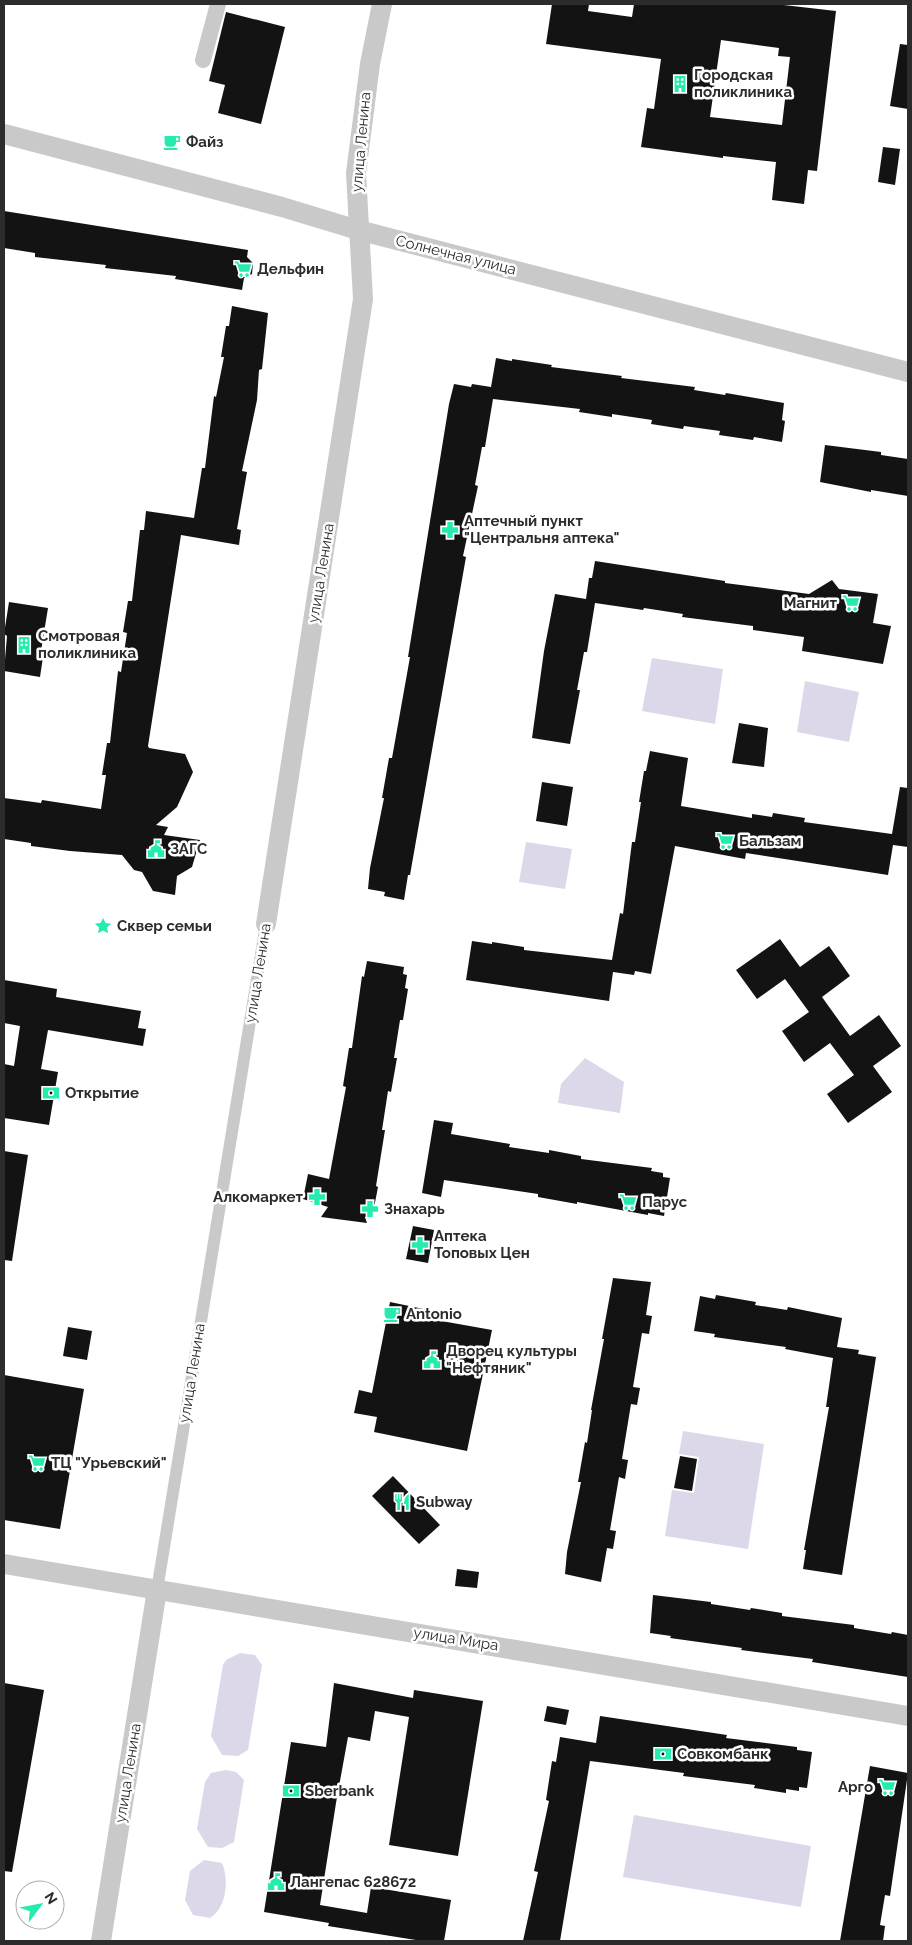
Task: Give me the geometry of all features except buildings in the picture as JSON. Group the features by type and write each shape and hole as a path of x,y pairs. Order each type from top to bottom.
{"street":[{"path":"203,60 218,4"},
{"name":"улица Ленина","path":"101,1941 266,924 363,299 363,269 356,200 357,164 370,64 382,4"},
{"name":"Солнечная улица","path":"4,134 282,207 358,230 908,372"},
{"name":"улица Мира","path":"4,1564 908,1716"}],"shaded area":[{"path":"652,658 723,669 715,724 642,711"},
{"path":"805,681 859,692 849,742 797,732"},
{"path":"526,842 572,849 565,889 519,882"},
{"path":"585,1058 624,1082 620,1113 558,1103 561,1084"},
{"path":"683,1431 764,1444 748,1549 665,1536 672,1490 694,1493 699,1457 679,1454"},
{"path":"240,1653 255,1655 262,1665 248,1750 238,1756 222,1755 211,1736 223,1665 226,1660"},
{"path":"226,1770 236,1772 244,1780 234,1842 222,1848 208,1847 197,1829 205,1782 211,1773"},
{"path":"634,1815 811,1846 801,1907 623,1877"},
{"path":"204,1860 222,1863 226,1885 220,1907 210,1918 193,1915 185,1900 190,1871"}],"place":[{"name":"Городская поликлиника","path":"680,84"},
{"name":"Файз","path":"172,142"},
{"name":"Дельфин","path":"243,269"},
{"name":"Аптечный пункт \"Центральня аптека\"","path":"450,530"},
{"name":"Магнит","path":"851,603"},
{"name":"Смотровая поликлиника","path":"24,645"},
{"name":"Бальзам","path":"725,841"},
{"name":"ЗАГС","path":"156,849"},
{"name":"Сквер семьи","path":"103,926"},
{"name":"Открытие","path":"51,1093"},
{"name":"Алкомаркет","path":"317,1197"},
{"name":"Парус","path":"628,1202"},
{"name":"Знахарь","path":"370,1209"},
{"name":"Аптека Топовых Цен","path":"420,1245"},
{"name":"Antonio","path":"392,1314"},
{"name":"Дворец культуры \"Нефтяник\"","path":"432,1360"},
{"name":"ТЦ \"Урьевский\"","path":"37,1463"},
{"name":"Subway","path":"402,1502"},
{"name":"Совкомбанк","path":"663,1754"},
{"name":"Арго","path":"887,1787"},
{"name":"Sberbank","path":"291,1791"},
{"name":"Лангепас 628672","path":"276,1882"}]}
